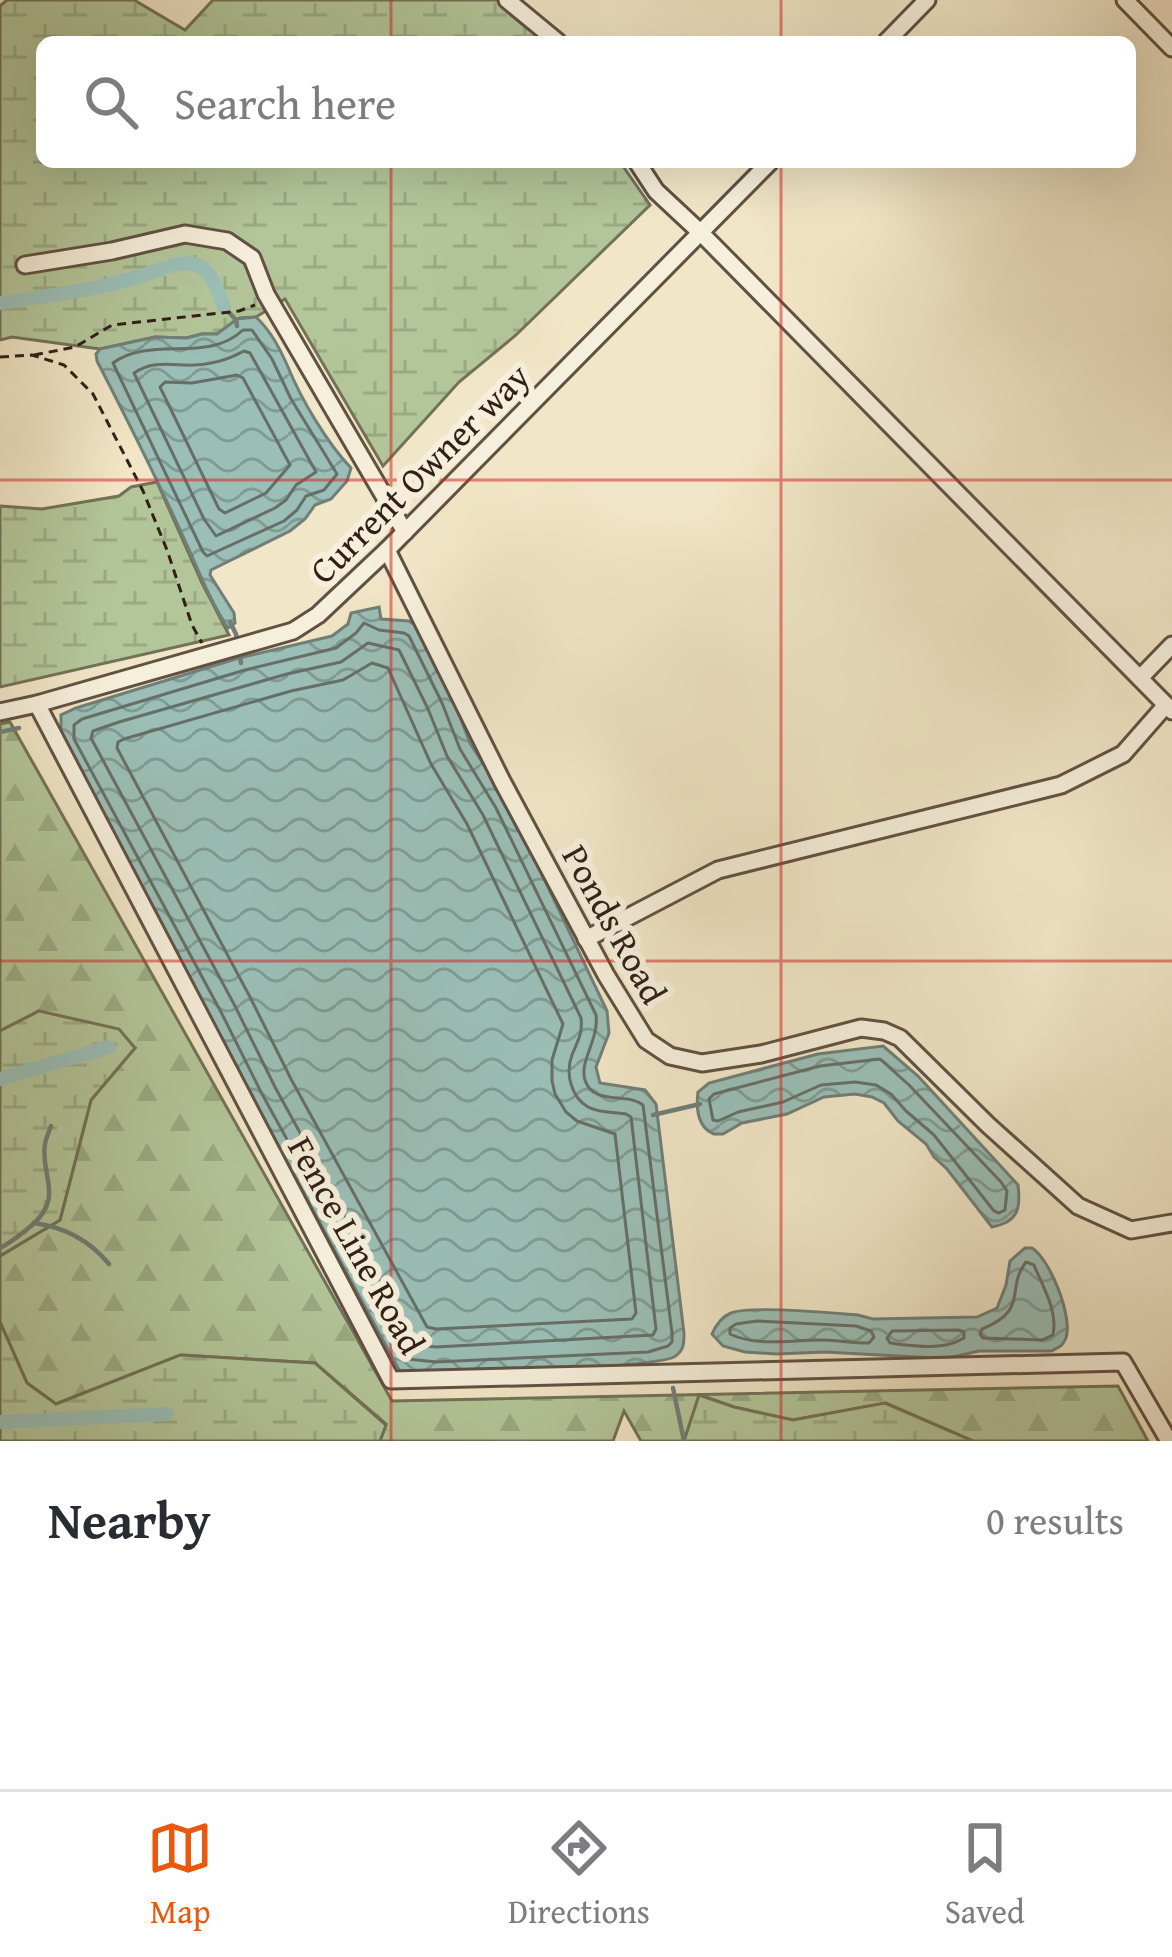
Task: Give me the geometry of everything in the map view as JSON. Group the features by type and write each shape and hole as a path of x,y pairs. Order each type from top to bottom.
{"street":[{"path":"507,0 551,36"},
{"path":"892,36 927,0"},
{"path":"1125,0 1172,48"},
{"path":"586,938 718,870 1061,785 1123,754 1169,708 656,191 641,168"},
{"name":"Current Owner way","path":"37,704 293,631 318,615 764,168"},
{"path":"25,266 185,235 227,241 252,258 266,294 405,532"},
{"name":"Ponds Road","path":"387,550 502,781 646,1040 670,1056 701,1063 761,1054 861,1028 884,1031 900,1038 1078,1206 1131,1230 1172,1222"},
{"path":"1140,678 1172,645"},
{"path":"0,712 37,704"},
{"name":"Fence Line Road","path":"37,704 391,1380 1123,1362 1169,1441"}],"path":[{"path":"0,357 32,356 75,346 112,325 239,311 266,294"},
{"path":"32,356 64,365 93,394 143,491 192,625 209,655"}],"green space":[{"path":"7,0 134,0 185,30 213,0 502,0 547,36 36,36 36,168 624,168 650,205 516,335 459,382 383,466 285,299 256,317 240,318 217,334 155,337 100,349 12,337 0,340 0,6"},
{"path":"157,482 229,635 0,687 0,506 42,509 119,496 131,487"},
{"path":"10,722 392,1401 1118,1386 1148,1441 973,1441 886,1403 793,1420 700,1395 684,1441 641,1441 624,1411 613,1441 380,1441 386,1424 315,1363 181,1355 56,1404 27,1383 0,1322 0,1256 60,1220 91,1100 135,1048 39,1011 0,1031 0,724"},
{"path":"39,1011 119,1029 135,1048 91,1100 60,1220 0,1256 0,1031"},
{"path":"0,1322 27,1383 56,1404 180,1355 315,1363 386,1425 380,1441 0,1441"},
{"path":"699,1395 793,1420 885,1403 973,1441 684,1441"}],"water":[{"path":"256,317 275,341 315,420 351,468 347,481 331,499 315,505 290,531 211,570 234,613 235,623 228,628 96,354 100,349 155,337 217,334 237,319"},
{"path":"379,607 381,619 409,621 418,627 470,743 507,801 607,1011 609,1033 596,1067 600,1083 645,1090 656,1104 684,1333 683,1347 674,1357 538,1371 399,1370 61,742 61,715 76,708 239,658 332,636 348,624 351,613"},
{"path":"883,1046 918,1076 1018,1185 1018,1208 1007,1222 992,1227 926,1144 872,1097 824,1097 787,1114 742,1123 723,1134 708,1131 701,1122 698,1092 709,1083 818,1054"},
{"path":"1032,1248 1046,1264 1063,1303 1066,1338 1051,1351 979,1351 935,1358 776,1354 723,1346 712,1334 727,1315 755,1310 873,1319 977,1317 997,1308 1010,1261"}],"waterway":[{"path":"0,303 92,288 188,264 209,274 224,307"},
{"path":"224,307 237,326"},
{"path":"230,622 241,663"},
{"path":"0,732 19,728"},
{"path":"0,1079 109,1047"},
{"path":"653,1115 700,1104"},
{"path":"0,1248 31,1226 47,1205 44,1156 51,1126"},
{"path":"34,1223 76,1236 109,1264"},
{"path":"673,1388 684,1441"},
{"path":"0,1422 167,1414"}]}
